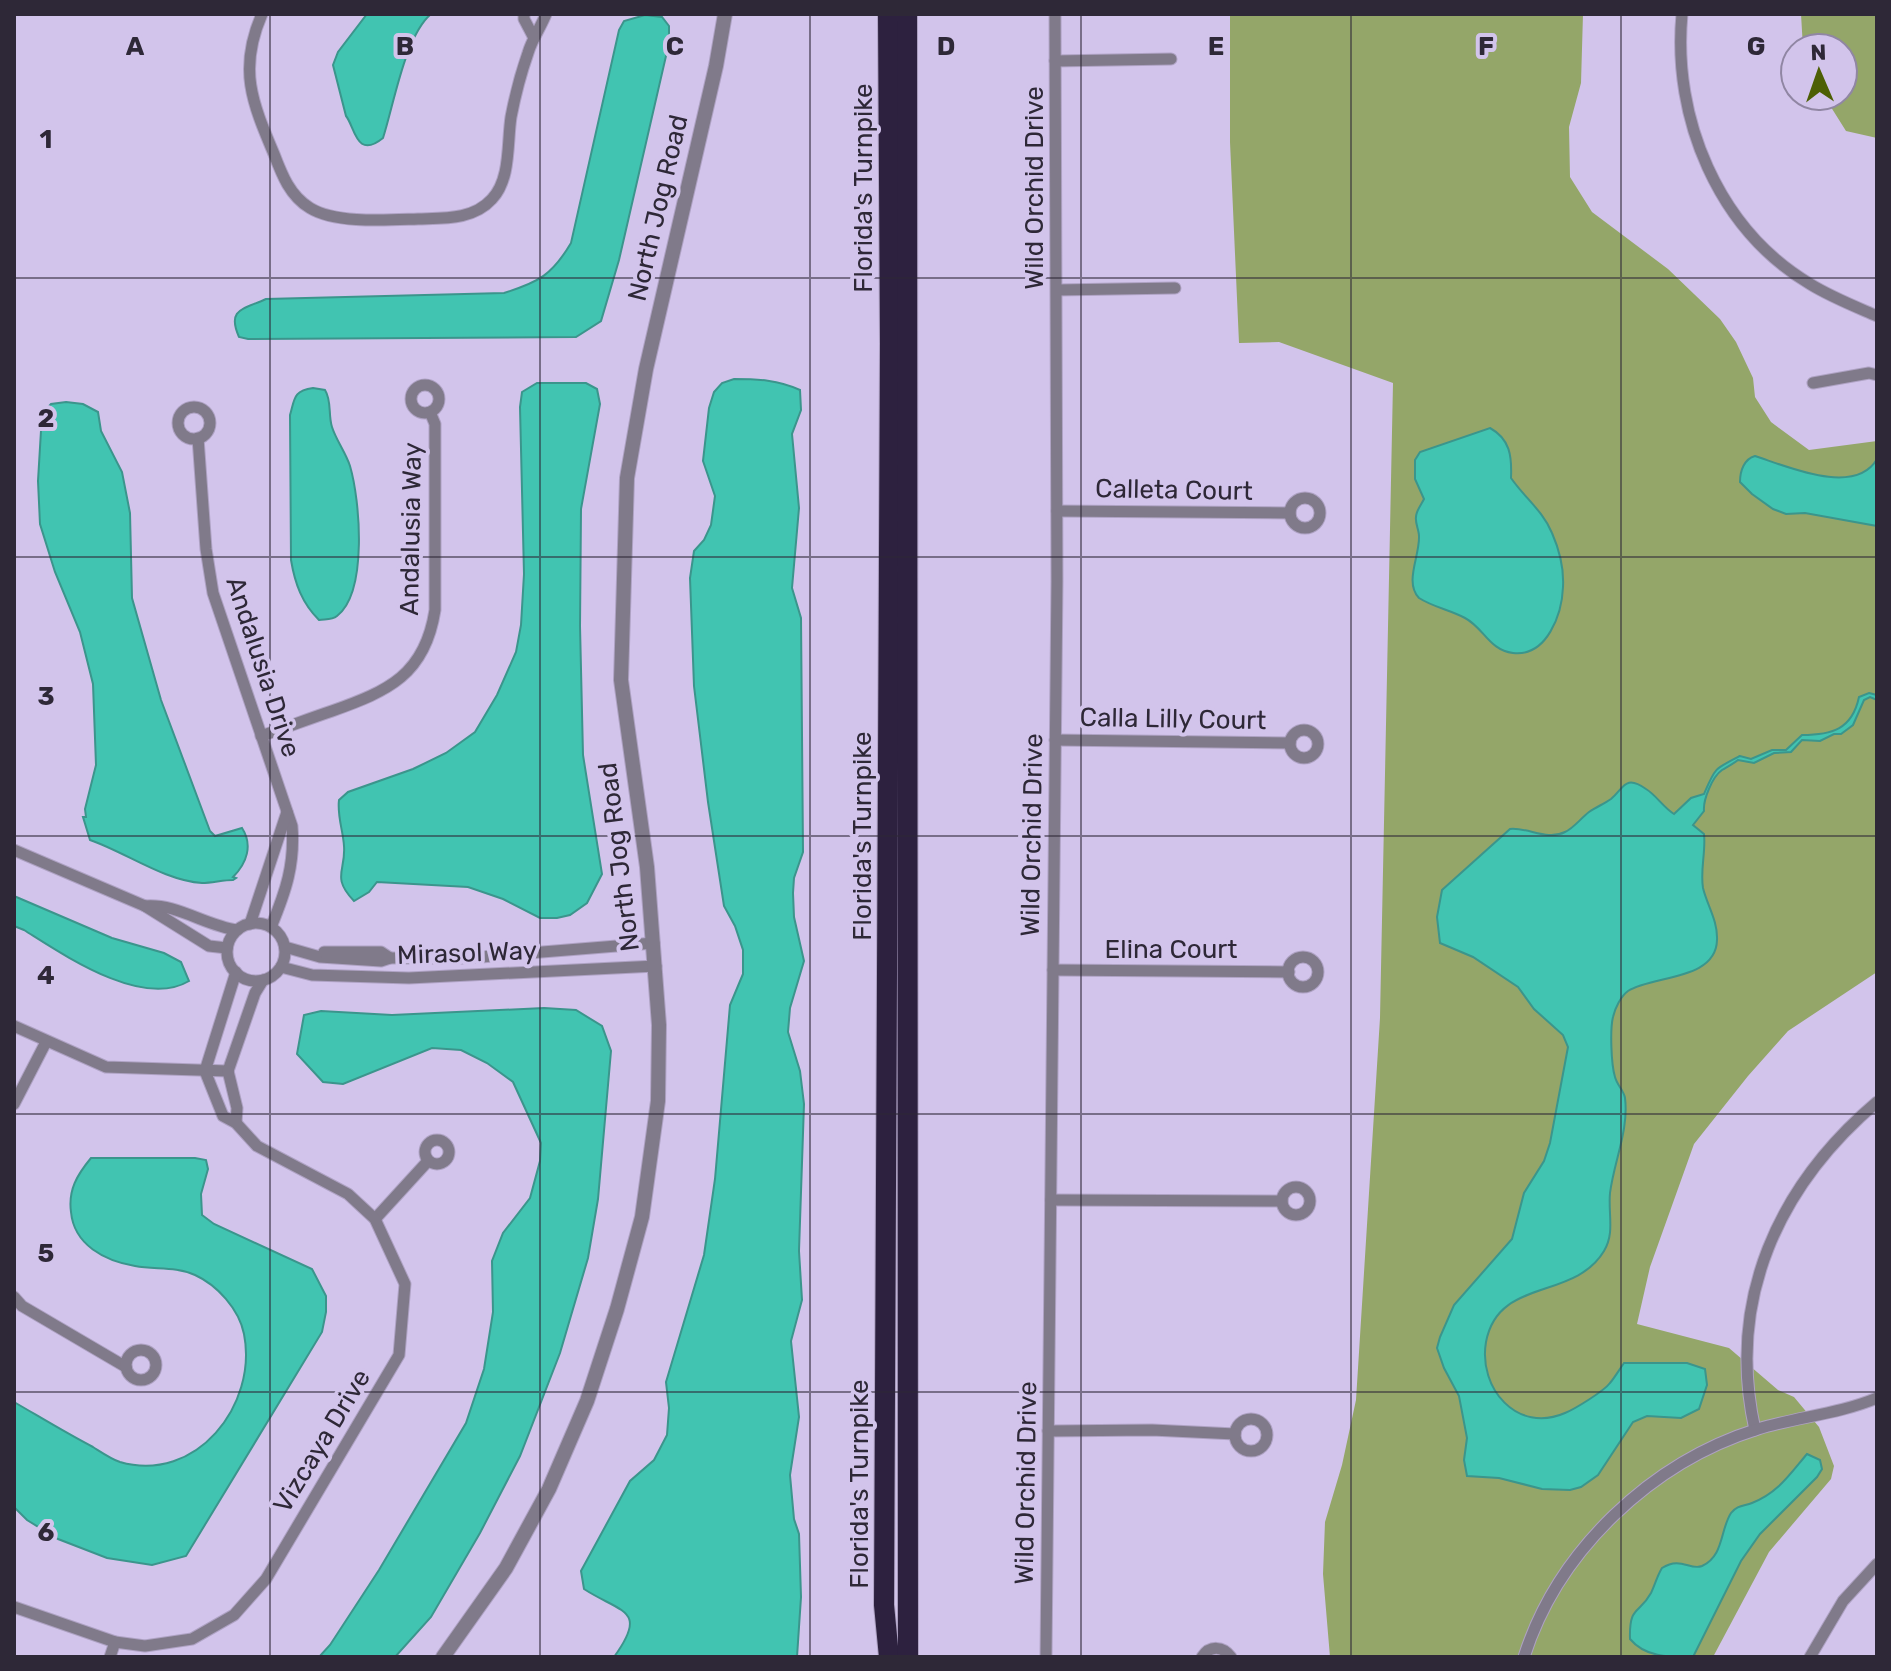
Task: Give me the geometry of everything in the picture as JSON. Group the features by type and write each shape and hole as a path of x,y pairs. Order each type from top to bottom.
{"highway":[{"name":"Florida's Turnpike","path":"888,14 890,343 884,1605 889,1657"},
{"name":"Florida's Turnpike","path":"907,14 908,1657"},
{"path":"879,1657 884,1605"}],"street":[{"path":"262,14 251,39 249,70 252,99 262,126 284,179 296,197 311,209 343,218 446,218 477,212 494,198 504,178 512,114 532,32 533,14"},
{"path":"524,14 532,32"},
{"path":"532,32 546,14"},
{"name":"North Jog Road","path":"443,1657 506,1568 549,1489 587,1401 642,1217 658,1101 659,1025 647,867 621,680 627,478 646,369 716,66 725,14"},
{"name":"Wild Orchid Drive","path":"1046,1657 1057,511 1055,14"},
{"path":"1682,14 1681,73 1688,112 1713,181 1732,210 1784,266 1810,284 1877,316"},
{"path":"1055,61 1171,59"},
{"path":"1057,290 1175,288"},
{"path":"1813,383 1869,373 1877,375"},
{"name":"Andalusia Way","path":"261,736 386,690 410,669 424,649 435,610 435,424 430,412"},
{"name":"Andalusia Drive","path":"198,438 208,569 213,593 292,826 294,855 280,907 271,927"},
{"name":"Calleta Court","path":"1057,511 1290,513"},
{"name":"Calla Lilly Court","path":"1055,740 1290,743"},
{"path":"250,924 287,811"},
{"path":"14,850 145,906 209,946 227,948"},
{"path":"145,906 160,905 217,927 237,930 250,924 271,927 282,937 285,947 281,967 263,980 247,979 236,972 229,961 227,948 237,930"},
{"name":"Mirasol Way","path":"285,947 306,953 360,951 381,952 390,958 468,958 654,943"},
{"name":"Mirasol Way","path":"281,967 312,975 409,978 656,966"},
{"name":"Elina Court","path":"1053,970 1289,972"},
{"path":"205,1071 236,972"},
{"path":"236,1123 237,1108 228,1071 255,993 263,980"},
{"path":"14,1026 106,1067 228,1071"},
{"path":"14,1104 46,1042"},
{"name":"Vizcaya Drive","path":"14,1607 115,1642 145,1646 192,1639 234,1615 266,1579 399,1355 405,1284 375,1219 348,1194 257,1146 236,1123 223,1116 205,1071"},
{"path":"1755,1430 1749,1403 1748,1334 1769,1246 1788,1204 1808,1173 1832,1144 1877,1102"},
{"path":"375,1219 428,1161"},
{"path":"1051,1200 1282,1201"},
{"path":"14,1297 22,1306 126,1367"},
{"path":"1524,1657 1547,1604 1568,1570 1608,1520 1637,1495 1706,1450 1755,1430 1877,1398"},
{"path":"1048,1431 1152,1430 1235,1434"},
{"path":"1810,1657 1843,1601 1877,1564"},
{"path":"110,1657 115,1642"},
{"path":"1202,1657 1216,1647 1231,1657"}],"shaded area":[{"path":"367,14 431,14 422,24 407,54 383,138 367,145 358,139 346,116 333,65 338,52"},
{"path":"1230,14 1583,14 1581,83 1569,127 1570,177 1592,212 1668,269 1720,319 1736,342 1753,378 1755,397 1771,422 1809,450 1877,441 1877,972 1788,1031 1694,1144 1650,1267 1637,1324 1729,1348 1778,1390 1794,1397 1819,1427 1834,1466 1831,1479 1769,1552 1713,1657 1330,1657 1323,1574 1325,1522 1342,1465 1356,1400 1380,1018 1393,383 1279,342 1239,343 1230,142"},
{"path":"1801,14 1877,14 1877,138 1846,131 1834,112 1859,112 1859,32 1802,32"},
{"path":"645,15 662,17 669,26 669,43 619,260 601,321 576,337 239,337 236,315 266,299 504,293 544,276 571,243 619,30 624,21"},
{"path":"734,379 768,381 800,390 801,410 792,434 799,508 792,588 801,618 803,852 794,878 793,893 794,917 804,961 790,1008 788,1032 800,1071 804,1104 799,1251 802,1300 791,1341 799,1417 790,1475 794,1519 799,1534 801,1597 797,1657 614,1657 629,1630 630,1621 619,1608 584,1589 581,1571 630,1481 654,1460 667,1435 669,1408 666,1382 704,1255 715,1179 730,1005 743,974 743,950 724,906 708,802 694,686 690,578 694,551 711,525 715,496 703,461 709,408 714,392 722,383"},
{"path":"537,383 586,383 597,389 600,404 581,509 580,626 583,755 602,874 587,903 570,915 557,918 540,918 503,899 468,887 377,882 369,892 354,901 341,880 344,846 339,800 348,792 413,769 446,753 475,732 497,695 516,652 524,574 520,407 522,392"},
{"path":"313,388 325,390 327,394 332,427 350,466 357,500 359,545 354,587 347,604 335,617 319,620 300,593 291,560 290,415 298,393"},
{"path":"51,404 83,404 98,412 101,431 122,472 130,513 132,598 161,700 210,831 215,836 242,828 247,841 245,860 233,880 188,881 160,872 90,840 83,817 86,817 85,809 96,765 93,684 80,632 55,572 40,524 38,481 42,414"},
{"path":"1490,428 1506,443 1511,478 1548,525 1562,566 1562,598 1556,621 1543,641 1525,652 1513,653 1498,648 1465,618 1419,598 1413,584 1419,544 1416,515 1424,499 1415,479 1415,460 1420,452"},
{"path":"1755,456 1819,476 1837,477 1853,476 1867,470 1877,459 1877,526 1805,513 1786,514 1773,509 1740,482 1743,466"},
{"path":"1869,693 1877,695 1877,700 1870,697 1864,700 1853,725 1841,734 1820,741 1802,740 1791,752 1774,753 1754,763 1738,760 1718,773 1712,783 1704,811 1693,825 1704,834 1702,881 1716,926 1714,953 1695,970 1628,991 1613,1017 1613,1064 1626,1110 1610,1193 1607,1244 1591,1267 1575,1277 1505,1307 1493,1321 1486,1342 1488,1375 1495,1390 1504,1403 1531,1417 1547,1418 1575,1408 1607,1386 1624,1363 1687,1363 1705,1369 1707,1385 1699,1409 1681,1418 1647,1416 1633,1422 1598,1475 1581,1487 1570,1490 1542,1489 1499,1478 1467,1476 1464,1460 1467,1438 1459,1396 1437,1348 1454,1305 1512,1239 1524,1193 1544,1161 1550,1143 1568,1047 1563,1035 1534,1009 1518,987 1473,957 1440,943 1437,917 1442,890 1510,829 1551,835 1565,832 1629,783 1650,792 1674,814 1691,798 1704,794 1713,774 1725,764 1740,756 1751,759 1772,750 1786,750 1802,735 1831,732 1846,724 1859,697"},
{"path":"14,896 112,938 164,953 181,962 189,981 170,988 149,988 127,984 81,965 14,926"},
{"path":"544,1008 576,1010 602,1026 611,1051 598,1199 588,1258 560,1353 520,1456 431,1617 395,1657 319,1657 379,1570 466,1423 484,1369 493,1312 492,1261 503,1233 530,1198 540,1161 541,1143 513,1082 487,1063 461,1050 432,1048 343,1084 323,1082 297,1054 304,1015 321,1011 392,1015"},
{"path":"91,1158 206,1160 208,1169 201,1194 202,1215 214,1224 312,1269 326,1296 322,1332 186,1556 152,1565 107,1558 58,1539 27,1520 14,1507 14,1402 113,1459 148,1466 173,1461 196,1450 216,1433 231,1412 241,1387 246,1361 244,1334 232,1307 219,1291 188,1272 135,1266 113,1260 93,1250 78,1234 71,1212 72,1190"},
{"path":"1807,1454 1820,1460 1822,1469 1760,1534 1741,1561 1693,1657 1659,1655 1636,1645 1630,1639 1633,1615 1647,1600 1662,1568 1675,1563 1698,1567 1709,1562 1718,1549 1733,1510 1769,1494"}]}
